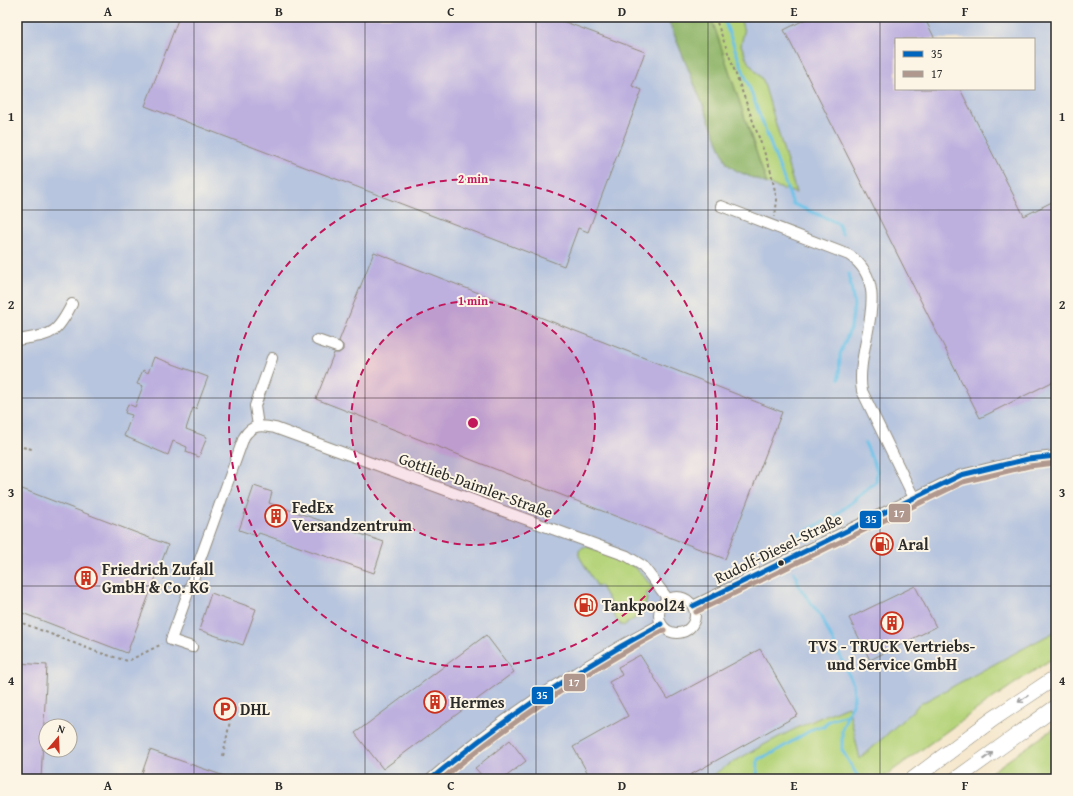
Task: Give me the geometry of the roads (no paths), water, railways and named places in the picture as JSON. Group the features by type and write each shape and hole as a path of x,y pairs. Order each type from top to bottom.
{"highway":[{"path":"913,779 993,719 1056,677"},
{"path":"956,779 1056,707"}],"street":[{"path":"721,206 849,255 858,261 865,270 870,281 872,301 861,373 862,391 914,498"},
{"path":"17,340 48,335 61,325 72,304"},
{"path":"317,340 337,347"},
{"path":"192,647 171,640 244,437 248,431 258,426 255,406 272,358"},
{"name":"Gottlieb-Daimler-Straße","path":"258,426 275,428 626,556 643,566 668,599"},
{"name":"Rudolf-Diesel-Straße","path":"693,606 961,475 1028,459 1056,456"},
{"path":"682,597 689,600 693,606 696,617 694,623 686,631 675,633 669,631 661,624 660,610 668,599 682,597"},
{"path":"431,779 466,750 539,695 608,652 661,624"}],"waterway":[{"path":"723,17 793,204 838,223 842,234"},
{"path":"839,379 840,354 851,327 854,305 849,274"},
{"path":"798,535 835,516 876,482 877,470 865,443"},
{"path":"794,572 800,588 822,618 853,684 854,699 842,729 842,750 858,777"},
{"path":"757,779 758,759 773,753 816,727 824,727 828,721 848,714"}],"place":[{"name":"FedEx Versandzentrum","path":"276,516"},
{"name":"Aral","path":"882,544"},
{"name":"Friedrich Zufall GmbH & Co. KG","path":"86,578"},
{"name":"Tankpool24","path":"586,605"},
{"name":"TVS - TRUCK Vertriebs- und Service GmbH","path":"892,623"},
{"name":"Hermes","path":"435,702"},
{"name":"DHL","path":"225,709"}]}
